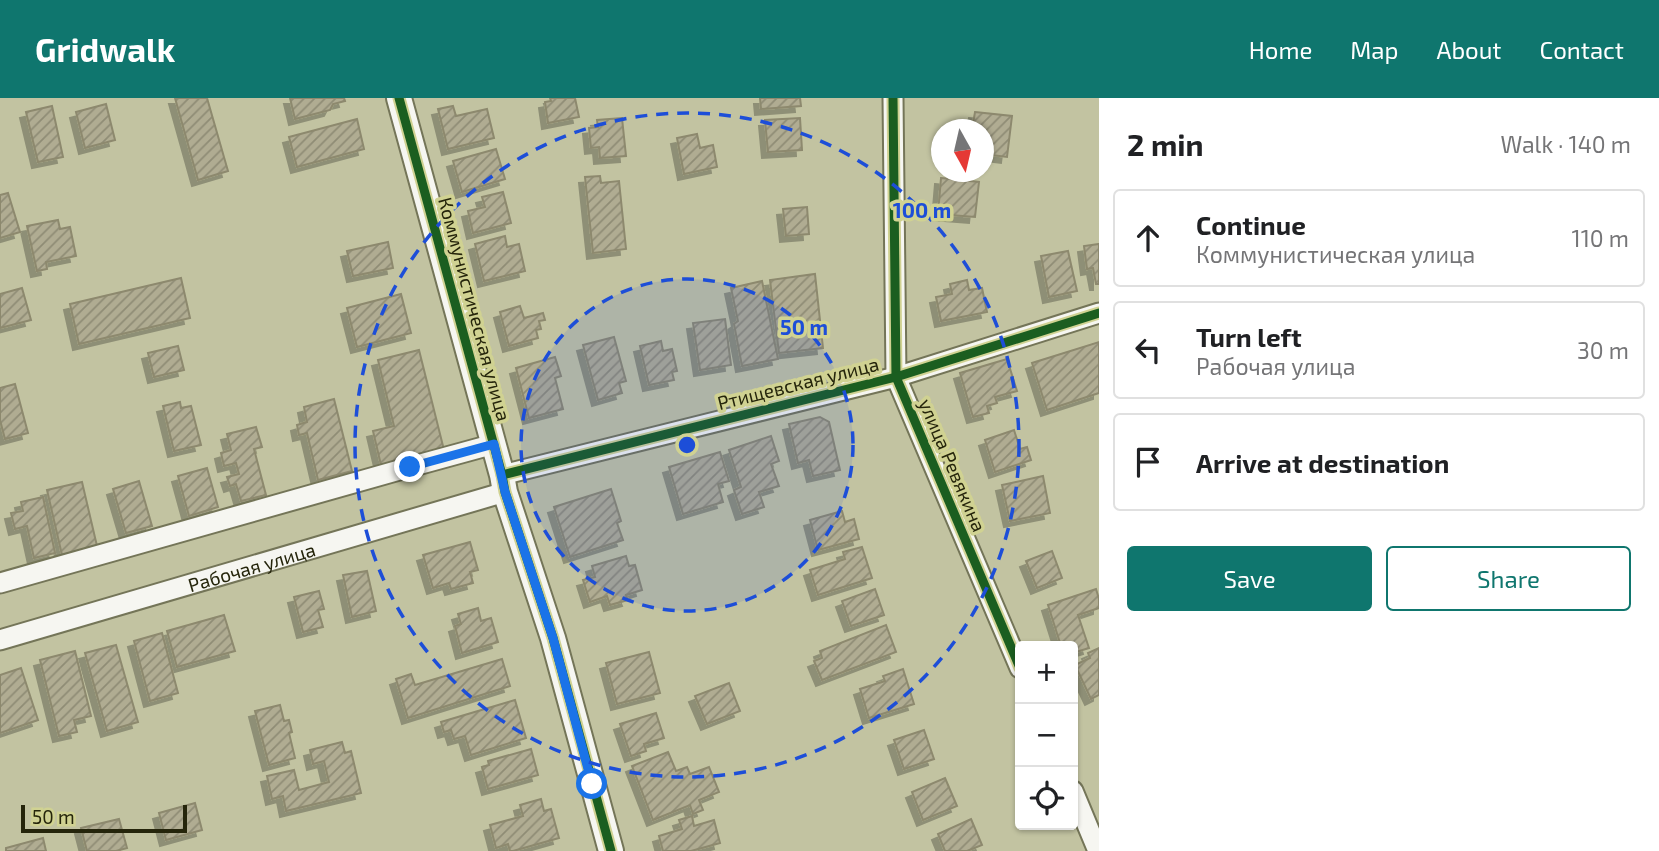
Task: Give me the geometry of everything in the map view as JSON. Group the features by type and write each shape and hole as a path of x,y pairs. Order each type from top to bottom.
{"street":[{"name":"Коммунистическая улица","path":"399,98 504,484 553,638 611,851"},
{"name":"улица Ревякина","path":"893,98 896,377 1015,656"},
{"name":"Ртищевская улица","path":"504,484 896,377 1099,313"},
{"path":"0,583 494,444"},
{"name":"Рабочая улица","path":"0,640 504,484"},
{"path":"1078,803 1098,851"}],"building":[{"path":"175,98 207,98 228,171 198,180"},
{"path":"290,98 344,98 345,101 333,104 330,110 295,119"},
{"path":"550,98 575,98 579,117 548,123 545,102 551,101"},
{"path":"760,98 800,98 801,106 761,109"},
{"path":"106,104 115,140 85,148 76,112"},
{"path":"52,106 63,157 38,162 26,112"},
{"path":"453,106 456,116 487,109 494,138 448,149 438,109"},
{"path":"975,112 1012,116 1007,157 994,155 994,119 974,119"},
{"path":"622,118 626,156 600,158 599,147 591,148 589,128 598,127 597,120"},
{"path":"800,118 802,150 768,152 765,120"},
{"path":"357,119 364,149 297,167 289,137"},
{"path":"697,134 700,148 713,145 717,167 684,174 677,138"},
{"path":"496,149 505,179 462,192 453,161"},
{"path":"600,176 601,183 619,181 626,249 593,253 585,177"},
{"path":"941,182 979,182 975,217 938,214"},
{"path":"503,192 511,223 473,233 468,211 485,207 482,197"},
{"path":"8,193 20,232 0,238 0,195"},
{"path":"807,207 809,234 786,236 783,209"},
{"path":"58,220 60,229 70,227 76,256 46,262 47,269 37,271 27,226"},
{"path":"505,236 507,247 519,244 525,271 484,281 475,244"},
{"path":"388,242 393,268 353,276 347,251"},
{"path":"1099,244 1099,284 1096,284 1093,268 1087,269 1084,246"},
{"path":"1068,251 1077,291 1049,297 1041,256"},
{"path":"815,274 823,348 779,353 770,280"},
{"path":"181,278 190,318 79,344 70,304"},
{"path":"967,280 969,290 982,288 987,312 941,321 936,297 952,294 950,284"},
{"path":"762,281 778,359 742,366 734,324 738,321 731,288"},
{"path":"22,288 31,320 0,328 0,294"},
{"path":"401,294 411,333 357,347 347,308"},
{"path":"520,306 524,318 543,313 545,320 539,321 541,329 536,330 538,338 509,346 500,312"},
{"path":"725,319 731,365 700,370 693,323"},
{"path":"614,337 626,381 619,383 622,393 598,400 583,345"},
{"path":"661,341 663,351 672,349 677,371 672,372 674,380 649,385 640,346"},
{"path":"1099,342 1099,393 1047,410 1032,363"},
{"path":"178,346 184,370 154,377 148,353"},
{"path":"419,350 444,450 381,465 373,431 394,426 378,360"},
{"path":"555,357 561,376 555,378 563,409 529,418 516,368"},
{"path":"1007,359 1017,391 995,397 997,403 987,406 989,413 973,417 960,373"},
{"path":"15,384 28,433 5,439 0,420 0,388"},
{"path":"334,399 352,471 318,480 307,433 299,435 297,425 307,422 304,407"},
{"path":"180,402 181,408 191,406 201,445 174,451 163,406"},
{"path":"820,417 829,422 840,470 813,476 809,460 798,463 789,424"},
{"path":"256,427 262,447 254,449 266,495 241,501 236,484 230,486 227,477 239,474 236,463 224,466 221,453 231,450 227,434"},
{"path":"1014,430 1020,449 1027,447 1031,460 995,472 985,440"},
{"path":"771,436 779,461 771,464 779,486 759,492 764,507 742,514 734,490 741,487 729,450"},
{"path":"720,452 729,481 718,484 723,502 683,514 669,467"},
{"path":"207,468 218,507 189,516 178,476"},
{"path":"1043,476 1050,513 1010,521 1002,485"},
{"path":"139,481 152,526 126,533 113,489"},
{"path":"82,482 97,546 62,555 47,490"},
{"path":"611,489 621,521 617,523 623,540 570,557 554,507"},
{"path":"43,497 55,553 34,558 27,526 15,529 11,513 23,511 21,502"},
{"path":"842,511 845,522 854,519 859,539 818,550 810,520"},
{"path":"470,542 478,570 470,572 473,583 451,589 449,583 433,588 423,555"},
{"path":"862,547 872,578 818,595 810,570 845,559 843,552"},
{"path":"1052,551 1062,578 1037,588 1026,561"},
{"path":"626,556 629,566 635,565 642,590 626,595 628,600 610,605 607,596 590,602 583,580 595,577 592,566"},
{"path":"367,571 376,611 352,617 343,575"},
{"path":"875,589 884,615 851,626 842,601"},
{"path":"1096,589 1099,608 1078,615 1089,648 1078,651 1078,641 1059,641 1048,605"},
{"path":"319,591 324,609 318,610 323,627 303,632 294,597"},
{"path":"478,608 481,621 491,618 498,642 462,653 455,626 461,624 458,614"},
{"path":"224,615 235,651 177,667 167,631"},
{"path":"886,625 896,652 822,680 814,661 822,658 820,651"},
{"path":"162,633 178,693 150,701 134,641"},
{"path":"116,645 138,722 107,731 85,653"},
{"path":"1099,648 1099,695 1091,699 1078,671 1078,664 1090,658 1088,653"},
{"path":"75,651 91,716 74,720 77,732 59,736 40,660"},
{"path":"649,652 660,693 617,704 606,663"},
{"path":"502,659 510,686 408,718 396,679 411,674 415,685"},
{"path":"21,668 38,720 0,733 0,675"},
{"path":"903,669 914,704 869,718 860,689 885,681 883,676"},
{"path":"729,683 740,711 707,724 695,696"},
{"path":"515,700 526,738 471,755 465,736 454,739 451,730 444,732 441,722"},
{"path":"280,705 284,721 289,720 295,758 269,765 255,711"},
{"path":"656,713 664,738 644,744 646,751 631,756 620,724"},
{"path":"924,730 934,759 904,769 894,740"},
{"path":"342,742 345,753 351,751 361,793 286,811 283,796 272,799 267,776 294,770 299,790 329,782 324,761 313,764 310,750"},
{"path":"531,749 538,775 488,789 482,767 489,765 488,761"},
{"path":"668,752 676,771 687,767 690,774 709,767 719,792 699,800 703,810 693,814 690,805 653,820 632,766"},
{"path":"945,778 957,806 923,820 912,792"},
{"path":"541,799 544,811 551,809 559,838 513,851 510,851 508,844 496,848 490,825 523,816 520,805"},
{"path":"195,803 202,830 166,840 159,813"},
{"path":"692,816 694,826 714,820 720,843 691,851 663,851 659,836 682,829 679,820"},
{"path":"119,819 127,848 116,851 87,851 81,828"},
{"path":"971,819 982,845 967,851 945,851 938,834"},
{"path":"43,838 46,851 6,851 6,848"}],"cycle path":[{"path":"399,98 505,492 553,638 611,851"},
{"path":"893,98 896,377 1015,656"},
{"path":"502,475 896,377 1099,313"}],"route":[{"path":"410,467 494,444 505,492 553,638 592,784"}]}
